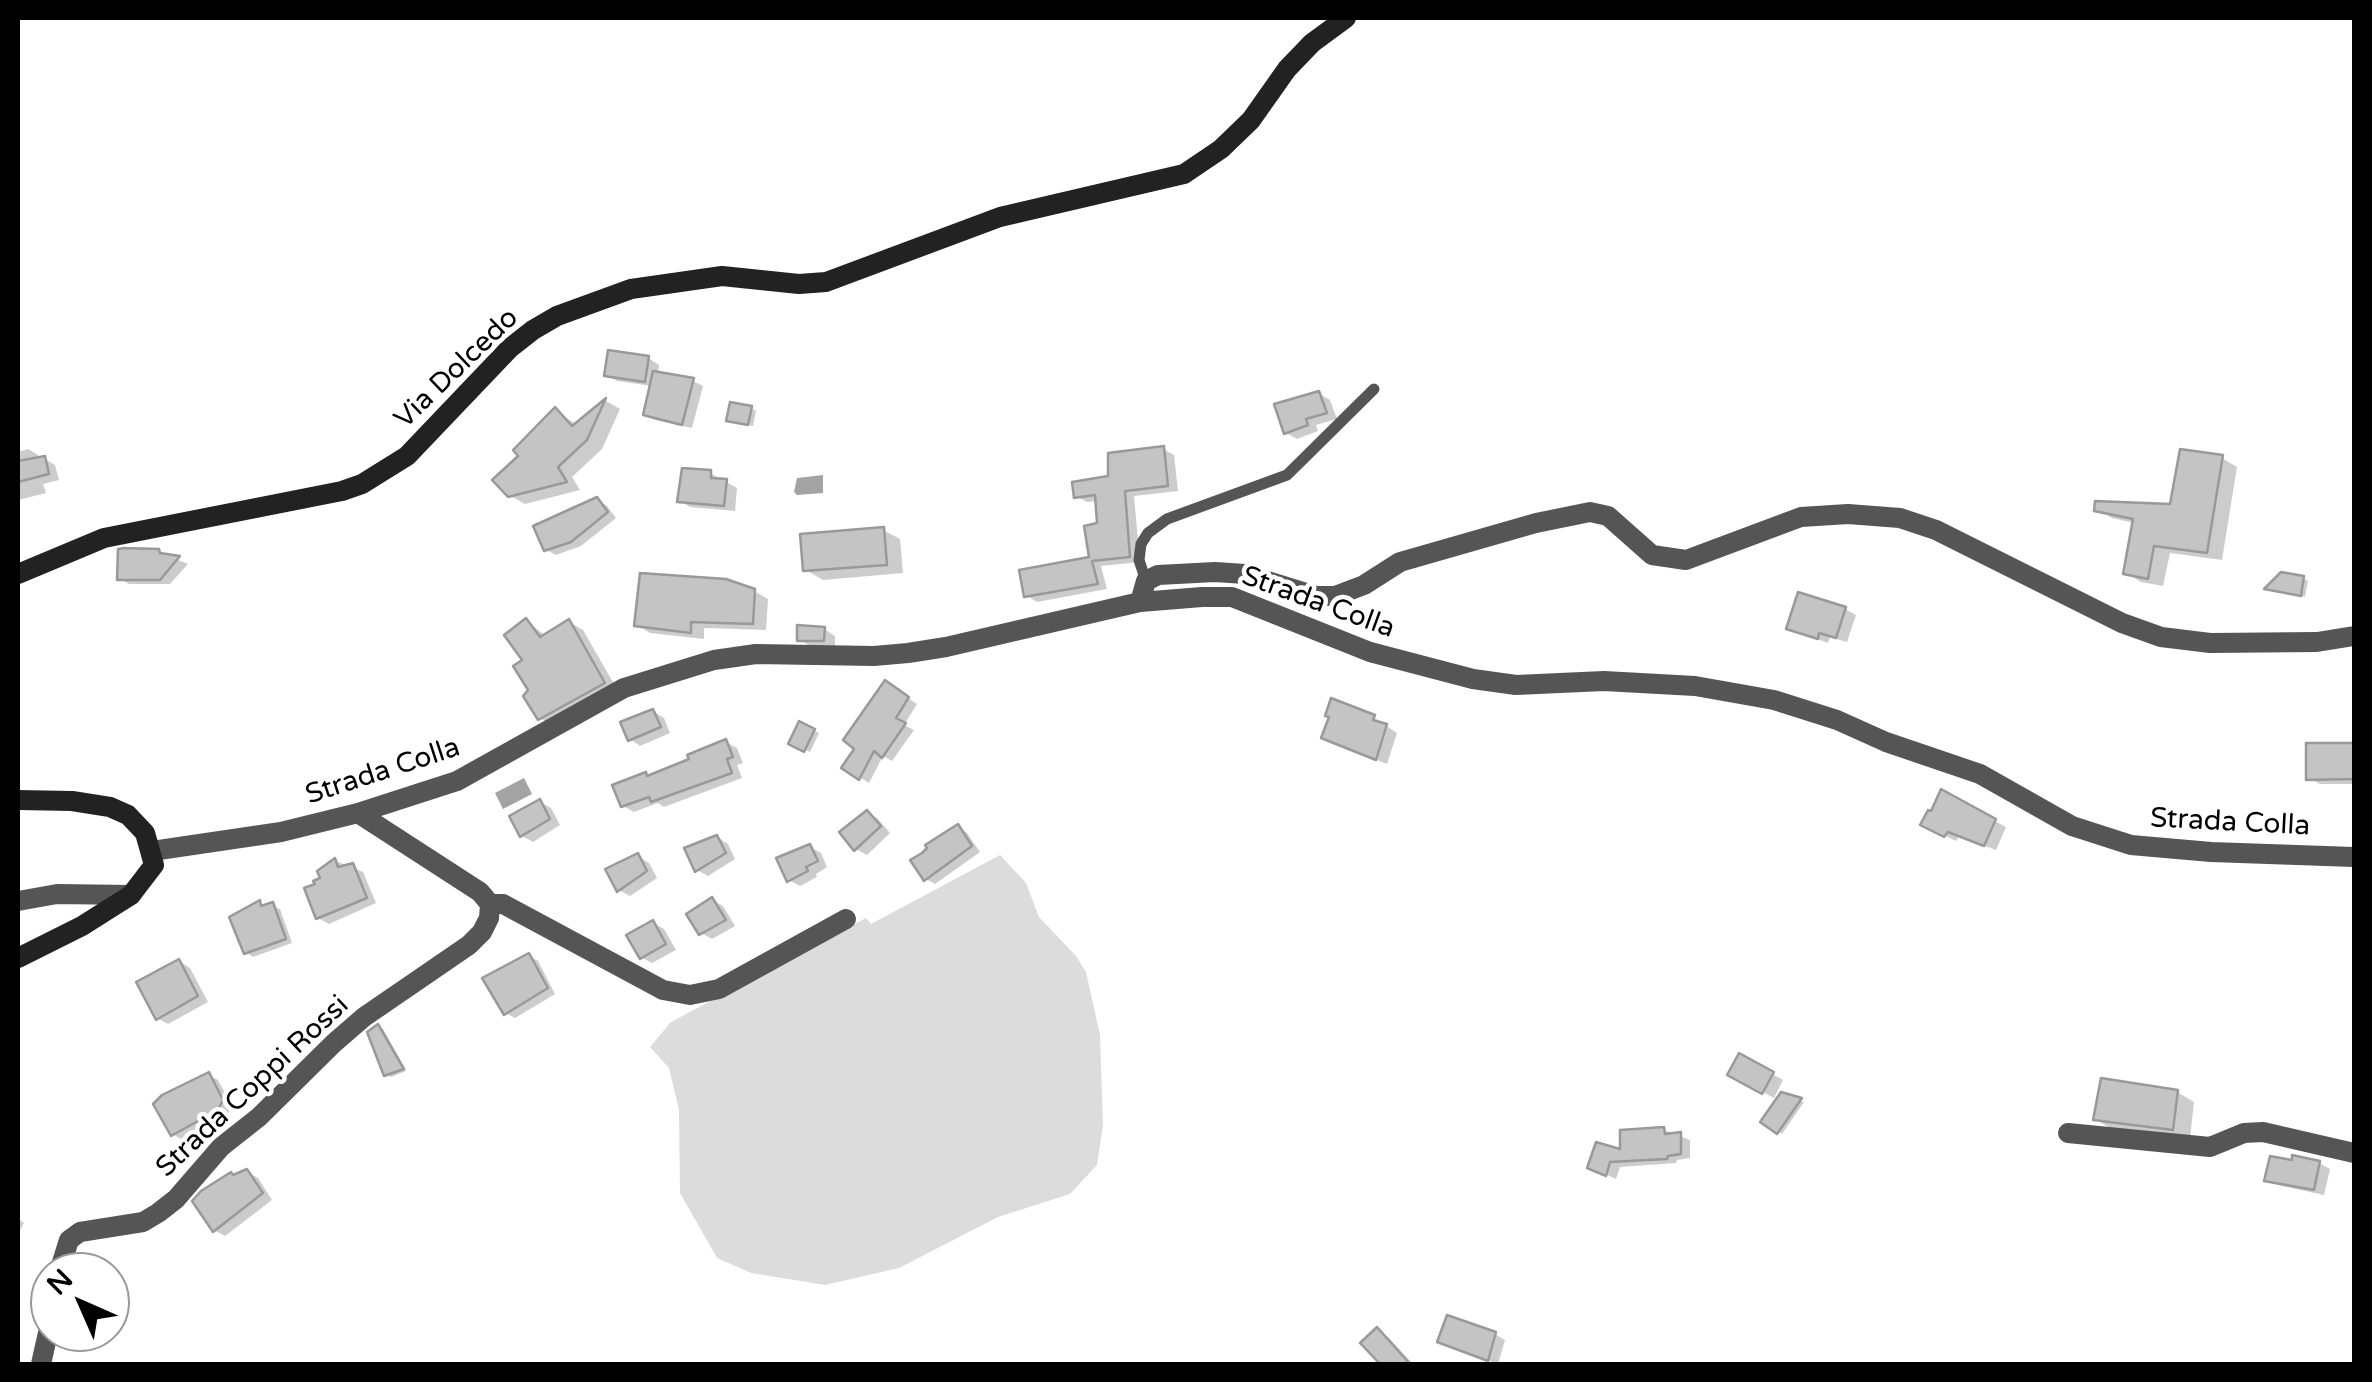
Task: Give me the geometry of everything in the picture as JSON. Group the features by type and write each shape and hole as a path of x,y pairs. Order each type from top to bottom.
{"main road":[{"name":"Via Dolcedo","path":"18,574 104,538 362,484 406,456 510,348 534,330 556,316 632,289 722,276 799,284 826,282 1000,217 1184,174 1221,149 1251,120 1300,56 1346,18"},
{"path":"18,800 72,801 110,807 128,815 145,833 154,865 131,896 18,958"}],"street":[{"path":"1140,602 1146,581 1158,575 1214,572 1245,574 1316,596 1335,596 1364,585 1400,562 1590,512 1608,516 1652,555 1686,560 1801,517 1848,514 1900,518 1936,530 2122,623 2162,638 2210,643 2317,642 2354,636"},
{"name":"Strada Colla","path":"152,851 229,842 358,813 473,774 624,688 714,660 756,654 908,653 1140,602 1232,598 1370,652 1473,679 1516,685 1604,681 1696,686 1774,700 1980,774 2072,826 2131,845 2211,852 2354,856"},
{"path":"358,813 480,892 490,904 503,904 663,990 690,994 719,988 846,919"},
{"path":"18,901 57,894 131,896"},
{"name":"Strada Coppi Rossi","path":"66,1252 69,1240 80,1232 143,1222 176,1199 221,1147 260,1116 334,1043 364,1017 469,945 490,918 490,904"},
{"path":"2068,1133 2210,1147 2244,1133 2263,1132 2354,1152"}],"lane":[{"path":"1146,581 1139,560 1140,544 1148,534 1167,519 1288,475 1374,390"}],"shaded area":[{"path":"823,475 823,493 794,492 797,478"},
{"path":"524,778 532,794 503,809 495,793"},
{"path":"1000,855 1026,883 1039,917 1086,972 1100,1035 1103,1125 1097,1165 1070,1194 998,1217 899,1268 825,1285 751,1273 717,1258 680,1193 679,1110 669,1068 650,1047 671,1022 866,918 871,924"}],"building":[{"path":"608,350 649,356 645,382 604,376"},
{"path":"653,371 694,378 682,425 643,415"},
{"path":"1319,391 1327,413 1306,419 1308,425 1284,434 1274,404"},
{"path":"606,398 587,440 558,467 567,482 508,497 492,480 518,456 513,450 555,407 572,426"},
{"path":"730,402 752,406 748,425 726,421"},
{"path":"1164,446 1168,486 1125,491 1130,557 1092,561 1098,584 1024,597 1019,570 1089,557 1084,526 1097,523 1095,495 1074,498 1072,482 1108,476 1108,453"},
{"path":"2180,449 2223,455 2207,553 2154,546 2148,579 2123,574 2133,519 2094,511 2095,501 2170,504"},
{"path":"45,456 49,474 18,482 18,461"},
{"path":"682,468 711,470 711,478 727,479 724,506 677,502"},
{"path":"597,497 608,512 571,542 544,551 533,526"},
{"path":"884,527 887,565 803,571 800,534"},
{"path":"118,549 159,549 160,553 180,556 160,580 117,580"},
{"path":"2281,572 2304,576 2301,596 2264,589"},
{"path":"640,573 726,579 755,589 753,624 691,622 691,633 634,626"},
{"path":"1798,592 1846,607 1836,638 1819,633 1818,639 1786,629"},
{"path":"526,618 540,637 569,619 605,683 538,720 523,696 528,690 513,666 522,660 504,635"},
{"path":"797,625 825,627 824,641 797,641"},
{"path":"885,680 909,697 896,718 906,723 882,758 874,751 859,780 841,768 854,749 843,740"},
{"path":"1331,698 1375,715 1373,720 1387,724 1376,760 1321,738"},
{"path":"653,709 661,727 628,741 620,722"},
{"path":"799,721 815,729 804,752 788,744"},
{"path":"726,739 733,757 727,759 732,773 651,802 649,797 621,807 612,785 646,772 647,776"},
{"path":"2306,743 2354,743 2354,779 2306,780"},
{"path":"1941,789 1996,819 1984,846 1948,832 1944,837 1920,825"},
{"path":"540,799 550,819 520,837 509,816"},
{"path":"867,810 881,826 854,851 839,832"},
{"path":"958,824 972,846 924,881 910,860"},
{"path":"717,835 726,853 695,872 684,848"},
{"path":"810,844 818,861 787,882 776,858"},
{"path":"638,853 647,871 617,892 605,869"},
{"path":"335,858 338,867 353,863 367,898 316,919 304,888 315,884 313,881 320,878 317,871"},
{"path":"712,897 726,920 699,935 686,914"},
{"path":"260,900 261,906 273,902 286,939 244,954 229,917"},
{"path":"653,920 666,944 640,959 626,935"},
{"path":"529,953 548,988 504,1015 482,978"},
{"path":"179,959 198,996 156,1020 136,982"},
{"path":"378,1024 404,1069 384,1076 367,1032"},
{"path":"1739,1053 1774,1072 1762,1094 1727,1075"},
{"path":"209,1072 223,1100 218,1110 171,1136 153,1104 162,1095"},
{"path":"2101,1078 2178,1090 2173,1130 2093,1120"},
{"path":"1781,1092 1802,1098 1777,1134 1760,1122"},
{"path":"1664,1127 1665,1134 1681,1132 1681,1154 1667,1159 1610,1162 1606,1176 1587,1168 1596,1142 1620,1149 1620,1130"},
{"path":"2292,1155 2320,1161 2314,1190 2264,1181 2270,1156 2292,1160"},
{"path":"247,1169 263,1193 213,1232 192,1201 231,1172 233,1175"},
{"path":"1447,1315 1496,1332 1488,1361 1437,1342"},
{"path":"1377,1327 1410,1364 1380,1364 1360,1343"}]}
